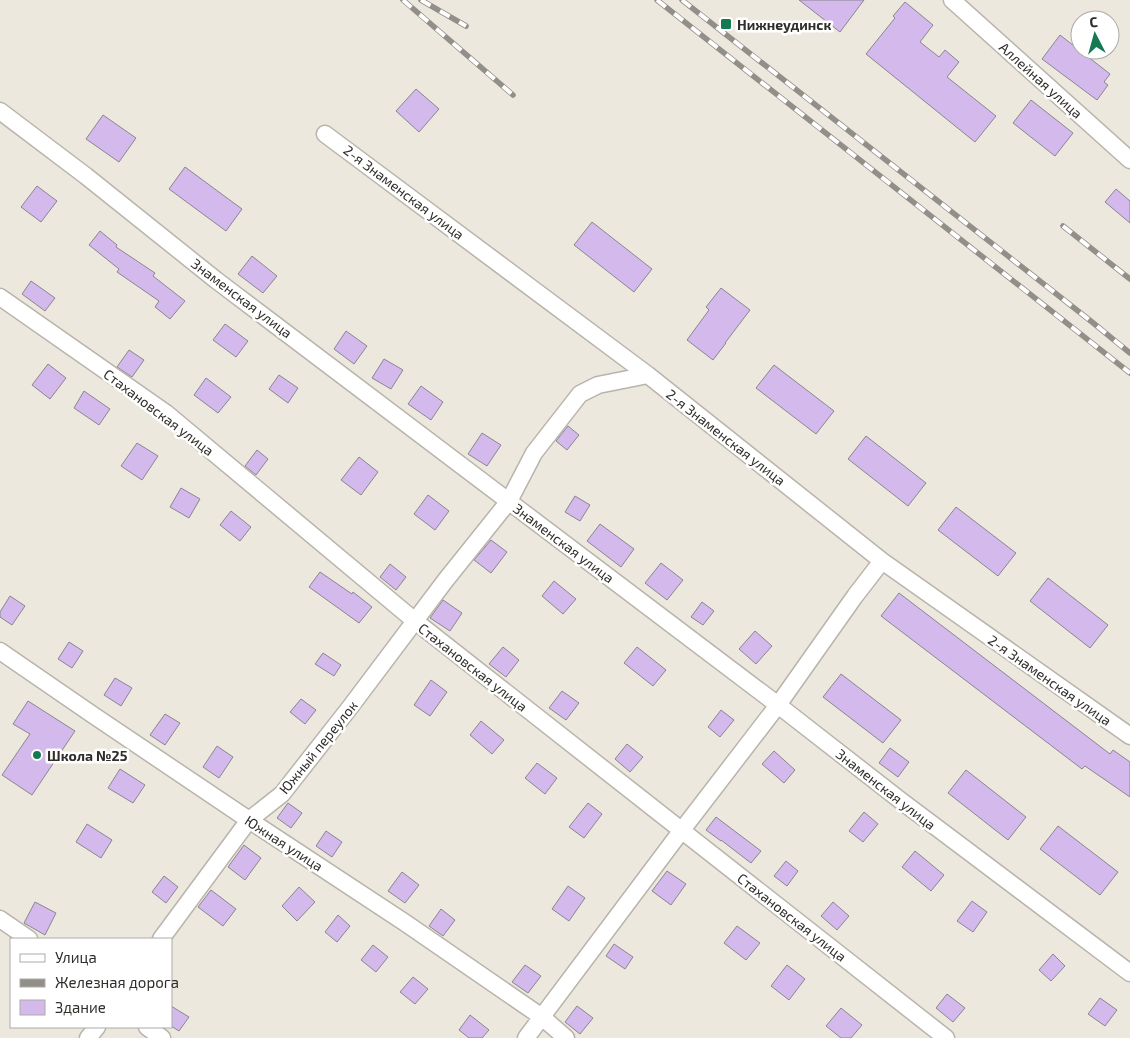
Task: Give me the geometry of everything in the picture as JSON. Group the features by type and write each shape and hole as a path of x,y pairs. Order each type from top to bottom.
{"street":[{"name":"Аллейная улица","path":"952,0 1130,160"},
{"name":"Знаменская улица","path":"0,111 86,176 222,284 1130,973"},
{"name":"2-я Знаменская улица","path":"326,134 648,375 882,561 1130,736"},
{"name":"Стахановская улица","path":"0,297 166,413 415,621 946,1038"},
{"name":"Южный переулок","path":"162,938 249,820 282,794 445,581 509,501 534,453 580,394 598,385 648,375"},
{"path":"526,1038 778,705 882,561"},
{"name":"Южная улица","path":"0,650 93,715 404,922 542,1017 566,1038"},
{"path":"0,919 28,938"},
{"path":"88,1038 96,1028"},
{"path":"148,1028 162,1038"}],"building":[{"path":"799,0 864,0 840,32"},
{"path":"905,2 933,25 920,42 939,57 945,50 959,62 947,77 996,116 975,142 866,54 895,18 893,16"},
{"path":"1060,35 1070,43 1070,60 1092,60 1110,74 1104,82 1108,85 1097,100 1042,59"},
{"path":"416,89 439,109 419,132 396,111"},
{"path":"1031,100 1073,133 1055,156 1013,123"},
{"path":"103,115 136,138 119,162 86,139"},
{"path":"185,167 242,209 226,231 169,189"},
{"path":"37,186 57,201 41,222 21,207"},
{"path":"1116,189 1130,201 1130,223 1105,202"},
{"path":"592,222 652,269 634,292 574,245"},
{"path":"100,231 117,245 116,247 155,273 153,276 185,301 170,319 155,307 159,301 117,272 119,269 89,245"},
{"path":"252,256 277,276 263,293 238,274"},
{"path":"31,281 55,298 45,311 22,294"},
{"path":"721,288 750,310 713,360 687,340 709,310 706,307"},
{"path":"225,324 248,341 236,357 213,340"},
{"path":"346,331 367,346 354,364 334,349"},
{"path":"129,350 144,360 132,377 117,367"},
{"path":"384,359 403,370 391,389 372,378"},
{"path":"48,364 66,378 50,399 32,385"},
{"path":"774,365 834,411 816,434 756,388"},
{"path":"279,375 298,388 288,403 269,389"},
{"path":"206,378 231,397 218,413 194,395"},
{"path":"421,386 443,402 431,420 408,404"},
{"path":"84,391 110,409 99,425 74,408"},
{"path":"568,426 579,435 567,450 556,441"},
{"path":"482,433 501,445 487,466 468,454"},
{"path":"866,436 926,483 908,506 848,459"},
{"path":"137,443 158,456 142,480 121,466"},
{"path":"257,450 268,459 256,475 245,466"},
{"path":"359,457 378,472 361,495 341,480"},
{"path":"181,488 200,499 189,518 170,507"},
{"path":"428,495 449,511 435,530 414,514"},
{"path":"575,496 590,505 580,521 565,512"},
{"path":"956,507 1016,553 998,576 938,530"},
{"path":"231,511 251,527 240,541 220,525"},
{"path":"600,524 634,549 621,567 587,541"},
{"path":"491,540 507,552 491,573 474,560"},
{"path":"661,563 683,580 667,600 645,583"},
{"path":"390,564 406,577 396,590 380,577"},
{"path":"320,572 352,594 353,592 372,607 359,623 309,587"},
{"path":"1048,578 1108,625 1090,648 1030,601"},
{"path":"554,581 576,599 563,614 542,596"},
{"path":"899,593 1110,754 1113,750 1130,762 1130,797 1085,766 1082,769 881,616"},
{"path":"10,596 25,606 12,625 0,617 0,612"},
{"path":"443,600 462,613 450,631 430,618"},
{"path":"702,602 714,611 703,625 691,617"},
{"path":"755,631 772,646 756,664 739,649"},
{"path":"69,642 83,651 72,668 58,659"},
{"path":"503,647 519,660 506,677 489,664"},
{"path":"637,647 666,670 653,686 624,663"},
{"path":"323,653 341,665 334,676 315,664"},
{"path":"841,674 901,720 883,743 823,697"},
{"path":"115,678 132,688 121,706 104,695"},
{"path":"431,680 447,692 430,716 414,705"},
{"path":"562,691 579,703 566,720 549,708"},
{"path":"301,699 316,710 305,724 290,712"},
{"name":"Школа №25","path":"28,701 75,731 32,795 2,775 30,734 13,724"},
{"path":"721,710 734,720 720,737 708,727"},
{"path":"165,714 180,723 165,745 150,735"},
{"path":"481,721 504,740 492,754 470,735"},
{"path":"627,744 643,757 630,772 615,759"},
{"path":"217,746 233,757 219,778 203,767"},
{"path":"890,748 909,762 898,777 879,763"},
{"path":"774,751 795,770 784,783 762,764"},
{"path":"537,763 557,778 545,794 525,778"},
{"path":"120,769 145,785 133,803 108,788"},
{"path":"966,770 1026,817 1008,840 948,793"},
{"path":"288,803 302,813 291,828 277,818"},
{"path":"588,803 602,814 584,838 569,827"},
{"path":"864,812 878,824 863,842 849,831"},
{"path":"716,817 761,851 751,863 706,830"},
{"path":"87,824 112,840 101,858 76,842"},
{"path":"1058,826 1118,872 1100,895 1040,849"},
{"path":"326,831 342,842 332,857 316,846"},
{"path":"244,845 261,858 245,880 228,867"},
{"path":"915,851 944,875 931,891 902,867"},
{"path":"786,861 798,871 787,886 774,876"},
{"path":"667,871 686,884 671,905 652,891"},
{"path":"402,872 419,885 405,903 388,891"},
{"path":"164,876 178,887 166,903 152,892"},
{"path":"568,886 585,898 569,921 552,909"},
{"path":"299,887 315,902 297,921 282,906"},
{"path":"211,890 236,909 223,926 198,907"},
{"path":"972,901 987,912 973,932 957,921"},
{"path":"35,902 56,913 45,935 24,923"},
{"path":"833,902 849,916 837,930 821,916"},
{"path":"441,909 455,920 443,936 429,926"},
{"path":"338,915 350,926 337,942 325,932"},
{"path":"737,926 760,943 746,960 724,943"},
{"path":"614,944 633,957 625,969 606,956"},
{"path":"373,945 388,957 376,972 361,960"},
{"path":"1053,954 1065,966 1051,981 1039,970"},
{"path":"525,965 541,976 528,993 512,982"},
{"path":"787,965 805,979 789,1000 771,986"},
{"path":"413,977 428,989 415,1004 400,992"},
{"path":"947,994 965,1008 953,1022 936,1008"},
{"path":"1100,998 1117,1010 1105,1026 1088,1014"},
{"path":"577,1006 593,1018 580,1034 565,1022"},
{"path":"172,1007 189,1017 179,1031 172,1027"},
{"path":"841,1008 862,1025 851,1038 841,1038 826,1026"},
{"path":"470,1015 489,1030 482,1038 469,1038 459,1030"}],"railway":[{"path":"403,0 513,95"},
{"path":"421,0 466,26"},
{"path":"657,0 1130,373"},
{"path":"682,0 1130,353"},
{"path":"1063,226 1130,279"}],"place":[{"name":"Нижнеудинск","path":"726,24"},
{"name":"Школа №25","path":"37,755"}]}
